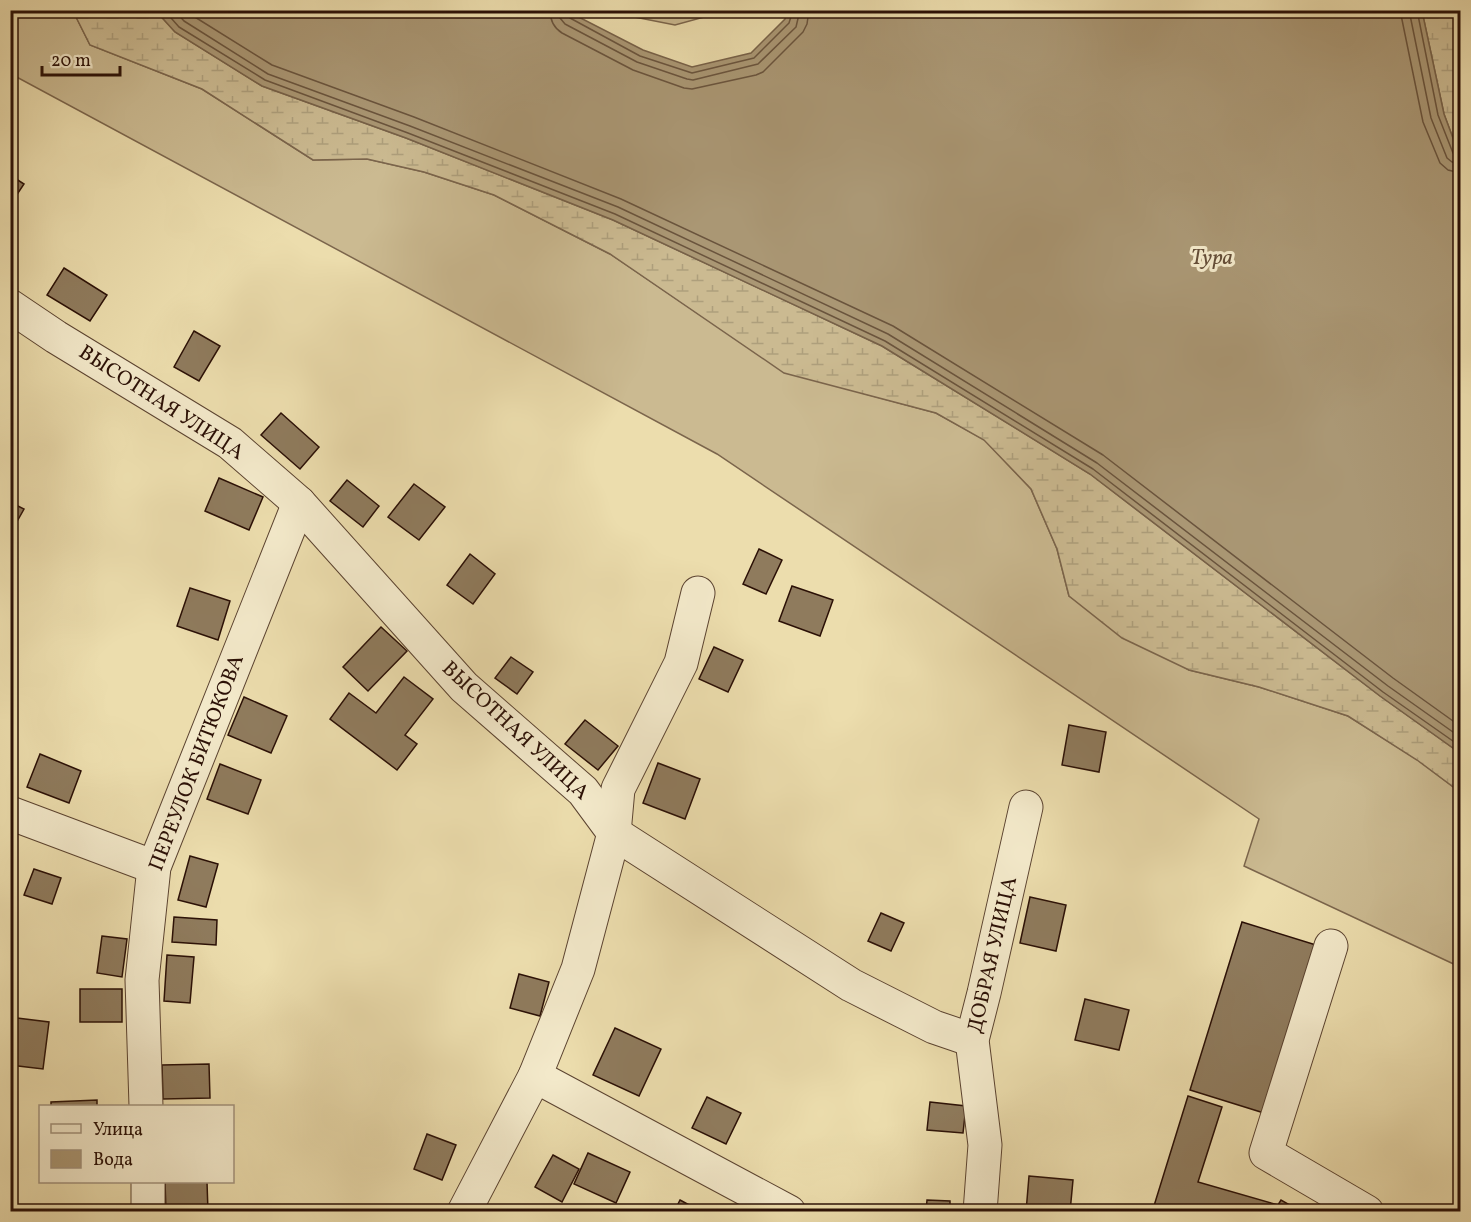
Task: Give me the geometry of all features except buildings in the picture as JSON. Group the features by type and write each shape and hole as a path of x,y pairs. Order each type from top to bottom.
{"street":[{"name":"ВЫСОТНАЯ УЛИЦА","path":"13,314 56,337 230,443 299,503 464,687 583,791 614,832 851,985 934,1027 972,1040"},
{"name":"ПЕРЕУЛОК БИТЮКОВА","path":"146,1105 142,980 154,867 299,503"},
{"path":"464,1212 535,1076 578,969 614,832 618,789 681,663 698,593"},
{"name":"ДОБРАЯ УЛИЦА","path":"980,1212 985,1145 972,1040 1026,807"},
{"path":"10,813 154,867"},
{"path":"1331,946 1266,1153 1366,1212"},
{"path":"535,1076 789,1212"},
{"path":"148,1183 148,1212"}],"green space":[{"path":"10,11 73,11 90,45 202,89 313,160 367,159 424,172 494,195 610,254 702,316 862,393 936,413 985,440 1031,489 1057,549 1069,596 1189,670 1259,687 1348,716 1418,760 1460,792 1460,967 1244,866 1259,819 717,454 11,74"},
{"path":"73,11 156,11 175,32 262,86 406,138 613,220 882,346 1090,474 1380,696 1460,753 1460,792 1417,760 1348,716 1259,687 1189,670 1122,638 1069,596 1057,549 1031,489 984,440 936,413 784,373 610,254 494,195 424,172 367,159 313,160 202,89 90,45"},
{"path":"604,11 719,11 719,13 675,25"},
{"path":"1422,11 1460,11 1460,157 1444,114"}],"water":[{"name":"Тура","path":"156,11 567,11 643,50 692,67 751,53 785,19 787,11 1422,11 1444,114 1460,157 1460,753 1380,696 1090,474 882,346 613,220 406,138 262,86 175,32"}]}
